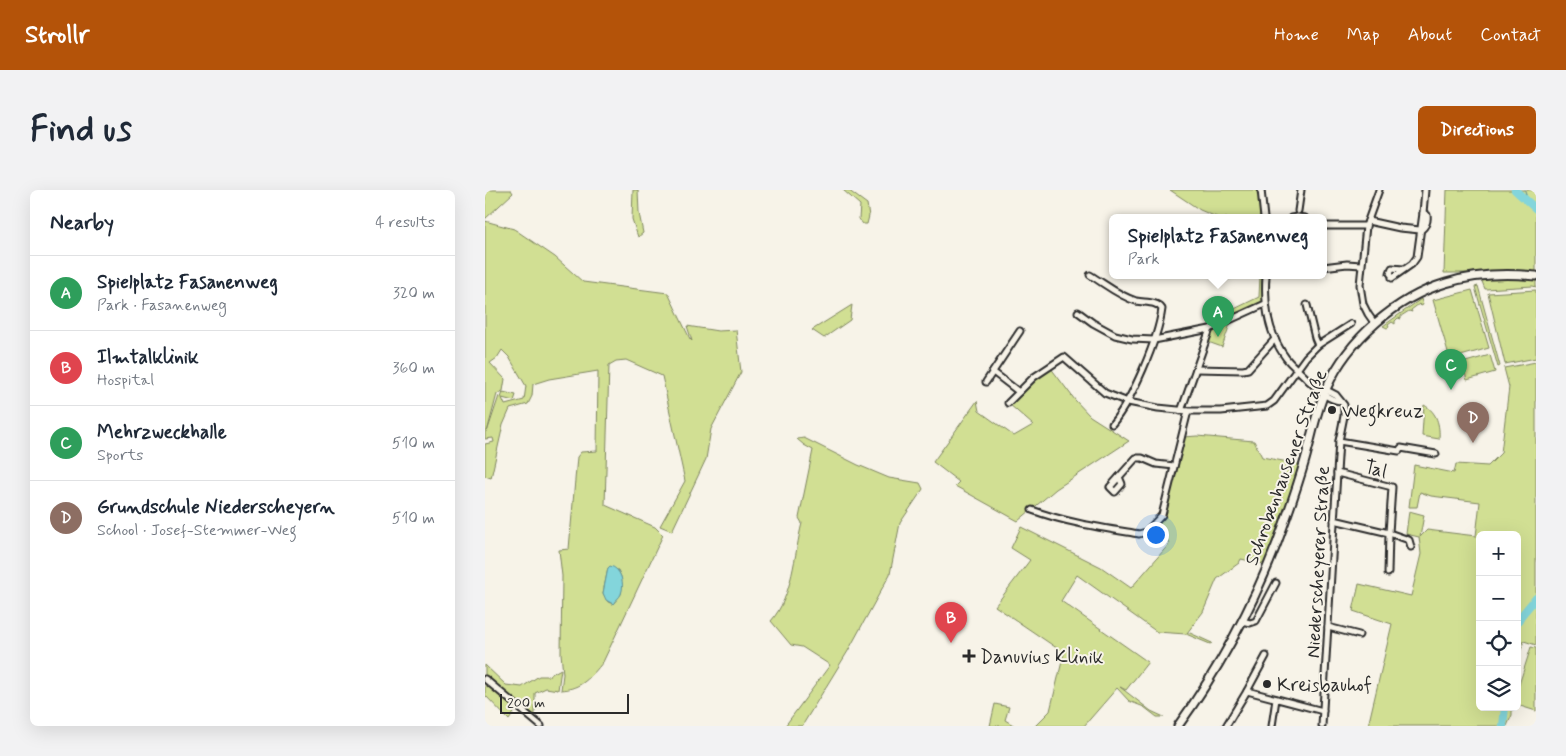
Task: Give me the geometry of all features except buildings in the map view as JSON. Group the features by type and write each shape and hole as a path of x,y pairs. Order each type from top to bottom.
{"main road":[{"name":"Schrobenhausener Straße","path":"1180,725 1213,673 1242,621 1264,574 1304,465 1325,391 1339,364 1353,344 1405,301 1446,282 1484,275 1513,274 1536,276"}],"street":[{"path":"1261,190 1264,214"},
{"path":"1297,212 1301,190"},
{"path":"1375,324 1365,311 1362,300 1361,265 1367,223 1379,190"},
{"path":"1327,226 1367,223 1420,230 1427,221 1427,215 1423,212 1425,190"},
{"path":"1392,277 1412,264 1417,257 1420,230"},
{"path":"1327,266 1361,265"},
{"path":"1090,275 1127,298 1157,304 1162,308 1154,340 1128,402 1112,424"},
{"name":"Niederscheyerer Straße","path":"1266,279 1265,304 1275,339 1282,353 1309,380 1325,391 1336,395 1344,411 1339,441 1322,726"},
{"path":"1079,312 1093,323 1115,335 1132,339 1154,340 1210,330 1265,304"},
{"path":"1307,306 1318,345"},
{"path":"1008,403 1035,377 1064,357 1105,393 1128,402 1181,411 1221,411 1267,406 1274,401 1318,345 1351,324"},
{"path":"986,382 1020,330"},
{"path":"1181,411 1210,330"},
{"path":"1196,369 1249,369 1275,339"},
{"path":"993,372 1019,392"},
{"path":"1033,510 1067,521 1139,534 1144,533 1162,515 1188,411"},
{"path":"1339,441 1399,451 1401,448 1436,454"},
{"path":"1119,476 1139,457 1156,464 1174,466"},
{"name":"Tal","path":"1337,473 1392,487 1388,573"},
{"path":"1334,520 1389,533 1409,540 1411,547"},
{"path":"1242,621 1250,623 1256,621 1275,583"},
{"path":"1328,627 1359,635"},
{"path":"1226,726 1266,656"},
{"path":"485,679 541,726"},
{"path":"1247,692 1323,711"},
{"path":"1272,726 1276,699"}],"green space":[{"path":"485,190 511,190 513,193 485,219"},
{"path":"633,190 638,190 639,213 643,233 638,237 632,219"},
{"path":"843,190 848,190 867,204 869,216 867,224 863,224 859,219 860,205"},
{"path":"1170,190 1259,190 1262,214 1210,214 1200,210"},
{"path":"1447,190 1536,190 1536,273 1444,273"},
{"path":"485,221 514,229 555,257 583,282 668,293 692,341 687,326 718,331 736,330 741,372 711,429 706,459 672,531 660,526 685,481 662,376 626,360 616,361 609,365 605,505 655,527 663,535 603,662 580,685 561,690 563,674 561,653 562,576 559,550 569,549 577,457 581,452 597,451 598,371 549,379 533,384 532,396 528,404 510,409 503,425 491,478 485,476 485,444 494,442 493,438 485,439","holes":["502,350 509,357 526,386 524,400 505,405 502,398 514,401 516,395 503,392 501,398 499,396 487,432 497,394 503,391 505,379 490,363 497,358","608,568 618,570 621,577 621,594 613,604 608,602 603,593"]},
{"path":"1512,278 1536,280 1536,287 1485,289 1481,279"},
{"path":"1260,279 1264,279 1264,302 1252,309 1227,318 1222,315 1259,297"},
{"path":"1478,286 1500,366 1498,367 1475,287"},
{"path":"1472,290 1489,348 1450,359 1433,300"},
{"path":"1536,290 1536,358 1505,364 1488,293"},
{"path":"1421,299 1423,305 1419,304 1411,310 1412,312 1409,311 1401,316 1401,319 1398,318 1395,324 1392,322 1387,328 1383,326"},
{"path":"852,305 850,320 824,338 812,330"},
{"path":"1230,324 1222,347 1208,342 1212,332"},
{"path":"1490,355 1495,372 1467,380 1462,363"},
{"path":"1536,362 1536,645 1524,641 1521,649 1521,531 1477,531 1480,502 1431,496 1420,492 1417,507 1409,507 1414,465 1454,473 1456,464 1488,466 1501,453 1509,387 1504,368"},
{"path":"1050,367 1075,400 1090,416 1129,441 1056,489 1018,521 955,486 959,482 933,462 977,401 979,411 1014,436 1033,425 1009,404"},
{"path":"1424,405 1432,411 1437,419 1439,439 1422,436"},
{"path":"1197,436 1254,441 1262,457 1304,465 1268,565 1241,559 1239,563 1217,579 1203,612 1187,633 1212,643 1210,644 1186,634 1157,632 1077,575 1061,601 1148,662 1126,690 1120,687 1151,711 1164,717 1157,717 1144,707 1129,701 1117,688 1084,726 1035,726 1050,711 1064,653 995,606 1030,560 1011,548 1021,527 1101,567 1131,588 1170,543 1153,530 1164,518 1184,437"},
{"path":"804,438 889,478 920,483 923,489 900,523 890,574 848,651 802,726 785,726 830,665 802,647 791,645 771,621 784,600 792,575 802,523 799,518 813,450 797,439"},
{"path":"1409,511 1424,515 1420,537 1427,530 1476,536 1476,711 1512,711 1507,726 1368,726 1392,624 1353,611 1359,584 1411,596 1421,554 1419,537 1406,534"},
{"path":"1531,647 1536,648 1536,711 1521,706 1521,678"},
{"path":"485,665 506,685 522,687 539,676 548,676 561,669 558,690 546,688 535,693 535,715 520,704 509,720 485,695"},
{"path":"995,704 1009,707 1005,720 1015,726 990,726"}],"water":[{"path":"610,566 617,570 622,581 621,594 613,604 606,600 603,593"}],"waterway":[{"path":"1515,190 1536,209"},
{"path":"1525,190 1529,202"},
{"path":"1518,621 1536,598"},
{"path":"1503,726 1505,711"}],"place":[{"name":"Spielplatz Fasanenweg","path":"1218,337"},
{"name":"Mehrzweckhalle","path":"1451,390"},
{"name":"Wegkreuz","path":"1332,410"},
{"name":"Grundschule Niederscheyern","path":"1473,443"},
{"name":"Ilmtalklinik","path":"951,643"},
{"name":"Danuvius Klinik","path":"969,656"},
{"name":"Kreisbauhof","path":"1267,684"}]}
